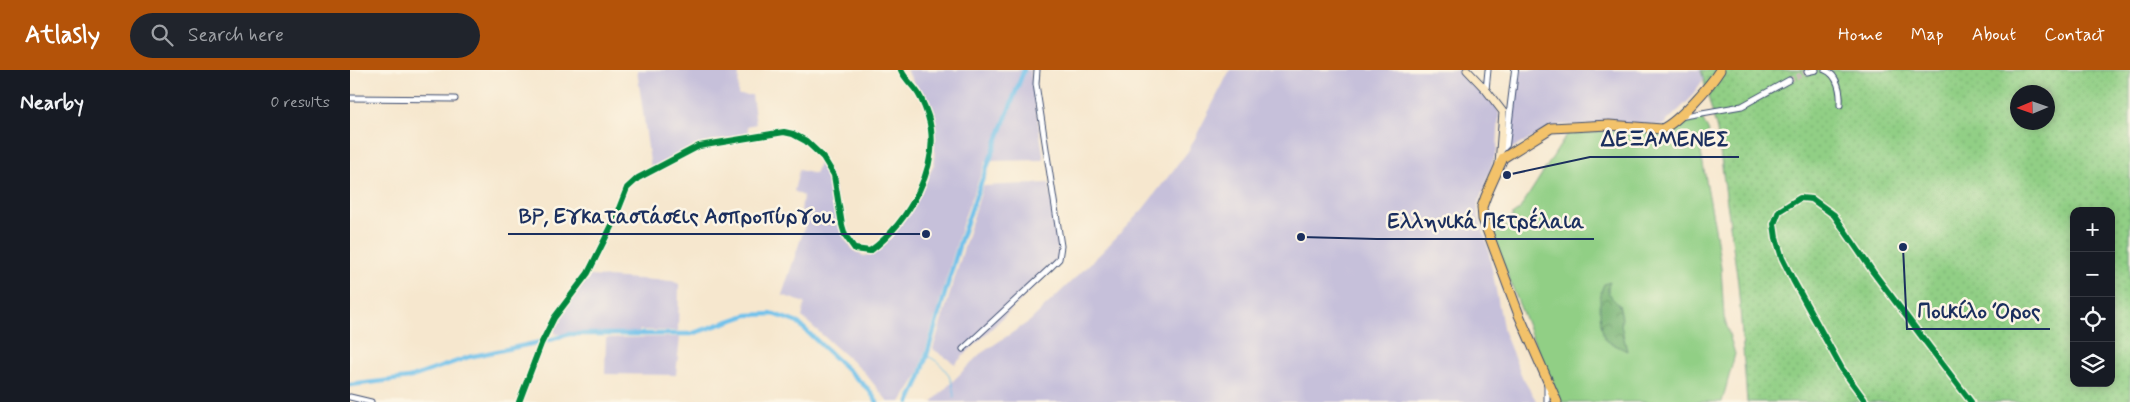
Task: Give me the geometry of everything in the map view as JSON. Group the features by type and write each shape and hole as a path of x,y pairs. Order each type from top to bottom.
{"highway":[{"path":"1701,92 1714,70"},
{"path":"1558,402 1523,324 1483,219 1482,208 1499,164 1510,152 1551,128 1609,125 1655,130 1668,126 1713,80 1720,70"}],"main road":[{"path":"1467,70 1486,90 1502,112 1499,164"}],"street":[{"path":"519,402 554,318 588,273 614,221 627,188 643,175 705,144 775,133 797,135 820,153 834,174 842,225 851,244 862,251 870,251 880,243 899,221 920,189 932,158 932,136 928,117 920,97 901,70"},
{"path":"963,349 1049,269 1060,255 1055,203 1036,84 1037,70"},
{"path":"1486,90 1488,70"},
{"path":"1500,151 1506,144 1515,70"},
{"path":"1807,72 1816,70"},
{"path":"1825,70 1832,74 1836,80 1840,105"},
{"path":"1679,116 1742,106 1789,80"},
{"path":"350,98 455,99"},
{"path":"1866,402 1842,369 1782,258 1776,238 1774,224 1780,211 1793,202 1806,197 1830,211 1971,402"},
{"path":"1547,380 1547,402"},
{"path":"350,397 371,402"}],"shaded area":[{"path":"637,70 739,70 738,95 752,95 756,124 747,126 749,135 710,141 651,169"},
{"path":"906,70 1030,70 1044,160 986,161 964,218 918,375 901,402 887,402 864,372 802,317 805,303 782,295 809,214 801,211 803,196 794,191 799,170 815,174 821,158 833,180 839,220 844,238 854,251 864,256 876,253 897,230 921,193 934,164 935,137 925,99"},
{"path":"1230,70 1460,70 1497,108 1499,114 1497,150 1478,204 1478,213 1487,243 1504,332 1522,377 1537,402 932,402 980,354 1030,321 1102,252 1143,209 1189,150"},
{"path":"1517,70 1710,70 1689,100 1663,125 1558,125 1508,150 1517,87"},
{"path":"1049,183 1062,260 955,364 933,349 983,186"},
{"path":"590,276 672,281 679,284 678,331 640,330 638,333 626,334 556,334 554,330 562,311"},
{"path":"680,337 676,375 605,374 606,338"}],"green space":[{"path":"1701,70 2130,70 2130,402 1747,402 1738,283 1717,130"},
{"path":"1702,118 1709,132 1702,143 1701,153 1721,268 1724,317 1735,354 1722,402 1561,402 1539,354 1492,236 1510,224 1513,214 1519,210 1568,133 1578,134 1609,130 1660,133 1667,132 1676,124"},
{"path":"1610,282 1608,290 1612,298 1619,305 1627,351 1605,340 1603,335 1600,296 1604,284"}],"waterway":[{"path":"909,402 920,378 961,239 1024,70"},
{"path":"350,385 409,378 469,357 550,340 569,334 691,334 747,315 774,314 798,323 869,390 877,402"},
{"path":"927,356 939,363 947,373 954,391 954,398"}],"tunnel":[{"path":"1789,80 1807,72"}],"cycle path":[{"path":"519,402 541,344 554,318 588,273 614,221 627,188 638,178 699,146 784,132 793,134 806,141 823,157 834,175 842,225 845,235 855,249 870,251 884,239 909,209 919,191 931,153 931,134 927,113 919,95 901,70"},
{"path":"1866,402 1842,369 1782,258 1774,224 1779,211 1800,198 1812,199 1834,215 1873,272 1971,402"}],"place":[{"name":"ΔΕΞΑΜΕΝΕΣ","path":"1507,175"},
{"name":"BP, Εγκαταστάσεις Ασπροπύργου.","path":"926,234"},
{"name":"Ελληνικά Πετρέλαια","path":"1301,237"},
{"name":"Ποικίλο Όρος","path":"1903,247"}]}
